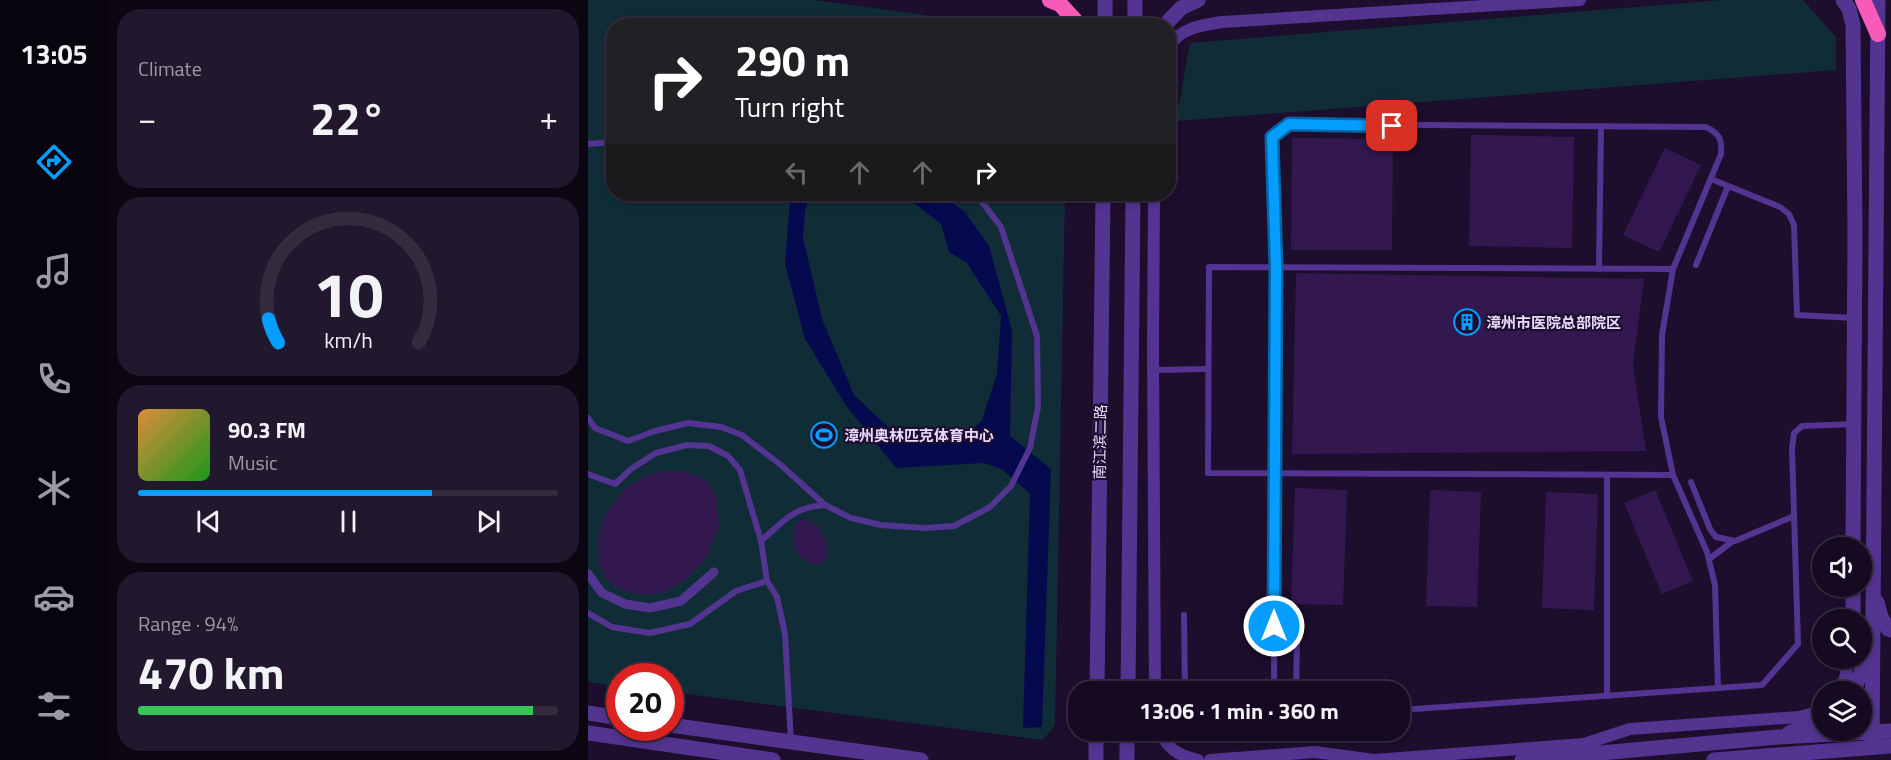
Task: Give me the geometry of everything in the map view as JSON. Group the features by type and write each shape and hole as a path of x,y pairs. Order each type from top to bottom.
{"highway":[{"path":"1050,0 1060,4 1073,18"},
{"path":"1863,0 1885,38"}],"street":[{"path":"1105,0 1105,18"},
{"path":"1135,0 1135,18"},
{"path":"1172,18 1181,8 1198,0"},
{"path":"1176,37 1196,26 1222,22 1580,0"},
{"path":"1843,0 1849,9 1853,25 1855,234 1853,537"},
{"path":"1872,740 1878,64 1885,38 1878,0"},
{"path":"1855,234 1877,146"},
{"name":"南江滨二路","path":"1097,681 1103,201"},
{"name":"南江滨二路","path":"1128,681 1133,201"},
{"path":"1154,201 1155,681"},
{"path":"1855,424 1874,494"},
{"path":"1846,537 1847,455 1855,424"},
{"path":"588,574 602,592 625,604 650,608 681,600 714,572"},
{"path":"1873,587 1881,617 1891,630"},
{"path":"1857,681 1862,669 1873,587"},
{"path":"588,713 606,716"},
{"path":"1210,760 1315,752 1374,760 1584,744 1630,729 1799,717 1812,714"},
{"path":"1778,737 1812,722"},
{"path":"684,727 921,760"},
{"path":"1872,740 1891,731"},
{"path":"588,733 773,760"},
{"path":"1522,760 1778,737 1812,738"},
{"path":"1872,740 1891,746"},
{"path":"1096,741 1096,760"},
{"path":"1127,741 1127,760"},
{"path":"1165,741 1169,748 1182,756 1198,760"},
{"path":"1714,760 1864,741"}],"lane":[{"path":"1274,681 1276,267 1272,137 1289,124 1706,127 1718,133 1722,141 1721,154 1673,269 1662,335 1661,417 1672,475 1709,559 1715,585 1718,688"},
{"path":"1599,268 1601,127"},
{"path":"588,144 606,143"},
{"path":"1711,179 1780,207 1789,214 1794,225 1797,315 1855,318"},
{"path":"1696,265 1728,186"},
{"path":"588,418 595,428 628,441 655,431 688,423 720,427 742,435 782,466 825,505 851,518 881,525 925,528 954,526 990,507 1011,486 1030,448 1038,407 1037,336 1001,227 981,201"},
{"path":"1672,475 1208,473 1209,267 1673,269"},
{"path":"1153,370 1209,369"},
{"path":"1410,709 1762,685 1798,644 1792,449 1794,433 1802,426 1855,424"},
{"path":"588,474 615,484 631,468 656,453 687,445 708,446 728,456 740,470 761,541 767,581 777,597 785,634 790,743"},
{"path":"1607,475 1607,696"},
{"path":"1691,482 1710,529 1716,537 1733,541"},
{"path":"761,541 794,512 807,506 825,505"},
{"path":"1709,559 1733,541 1794,516"},
{"path":"588,614 612,627 650,633 690,624 736,591 767,581"},
{"path":"1184,615 1185,681"},
{"path":"1296,681 1297,640"}],"shaded area":[{"name":"漳州奥林匹克体育中心","path":"588,0 814,0 932,16 1018,18 606,18 606,201 1065,201 1055,725 1043,740 684,694 684,663 606,663 606,684 588,682"},
{"path":"1723,0 1803,0 1836,37 1836,70 1176,121 1190,43"},
{"path":"790,201 808,201 803,237 822,319 854,395 901,439 929,441 968,435 982,420 997,374 1001,316 967,263 949,252 941,224 911,201 950,201 965,212 989,246 1012,330 1010,436 1051,469 1042,727 1023,728 1030,494 1002,469 984,463 896,468 847,407 805,339 785,264"}],"building":[{"path":"1471,135 1574,137 1572,248 1469,246"},
{"path":"1292,138 1393,139 1392,250 1291,250"},
{"path":"1665,148 1701,165 1659,252 1623,235"},
{"name":"漳州市医院总部院区","path":"1296,273 1644,279 1633,365 1646,451 1292,454"},
{"path":"669,471 687,472 705,480 716,495 719,526 707,556 687,579 662,593 641,595 619,589 607,580 599,563 598,540 606,513 624,490 649,474"},
{"path":"1295,488 1347,490 1343,605 1291,604"},
{"path":"1430,490 1481,492 1477,607 1426,606"},
{"path":"1655,490 1693,581 1662,594 1624,503"},
{"path":"1546,492 1598,494 1594,610 1542,608"},
{"path":"805,519 817,525 828,546 826,559 820,564 813,564 800,557 794,548 795,524"}],"place":[{"name":"漳州市医院总部院区","path":"1467,322"},
{"name":"漳州奥林匹克体育中心","path":"824,435"}],"route":[{"path":"1274,626 1276,267 1272,137 1289,124 1392,126"}]}
